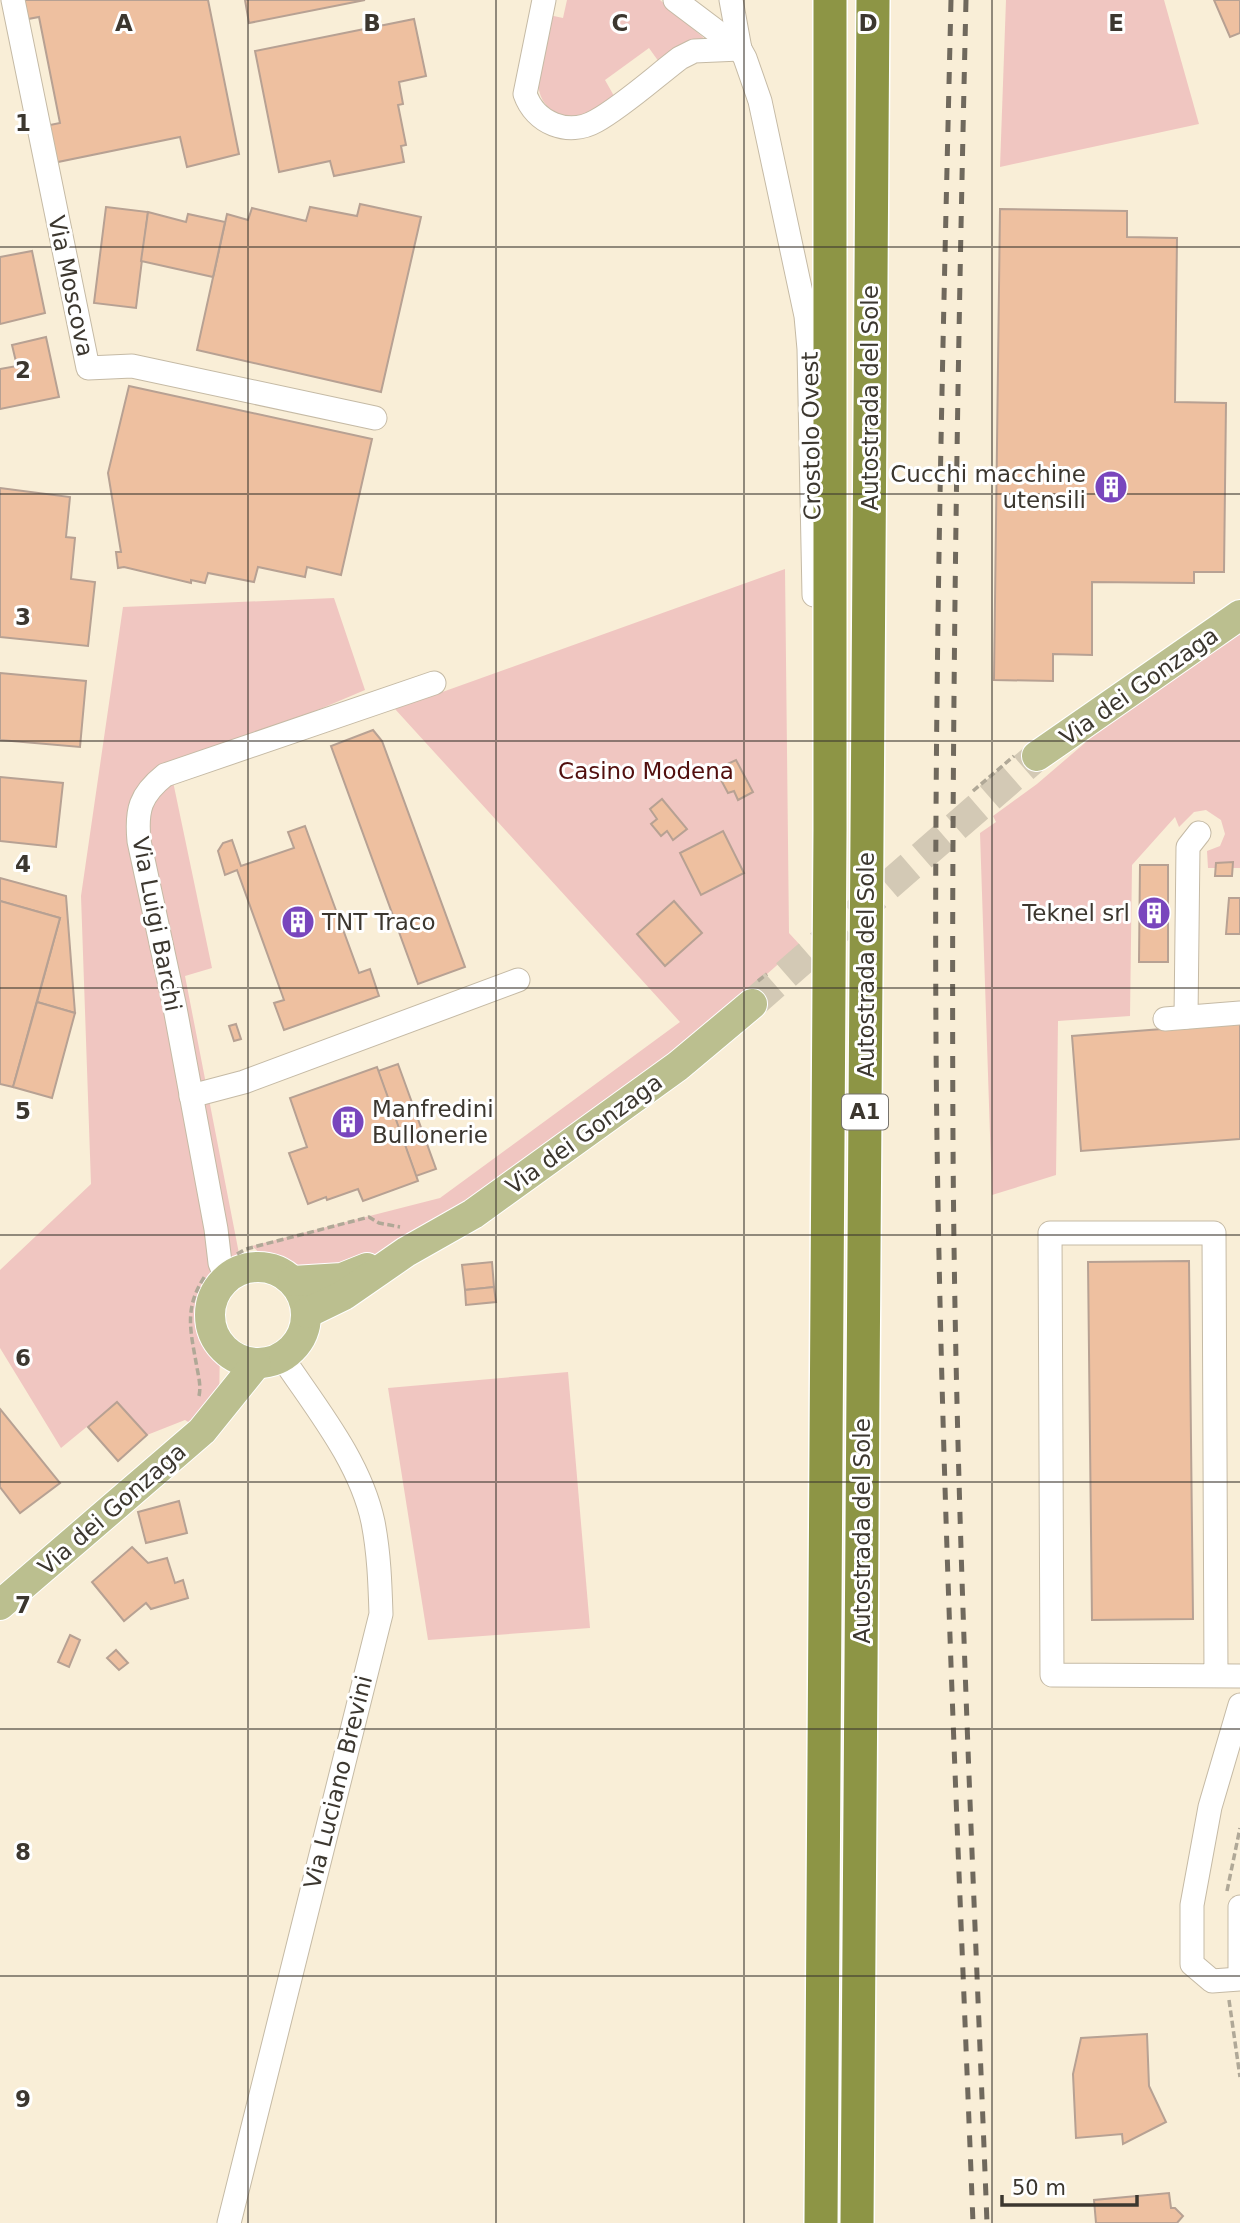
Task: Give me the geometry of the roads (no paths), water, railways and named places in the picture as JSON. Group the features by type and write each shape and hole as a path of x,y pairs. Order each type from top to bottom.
{"highway":[{"name":"Autostrada del Sole","path":"821,2223 830,830 830,0"},
{"name":"Autostrada del Sole","path":"857,2223 873,0"}],"main road":[{"name":"Via dei Gonzaga","path":"1037,756 1240,615"},
{"name":"Via dei Gonzaga","path":"0,1605 202,1431 219,1408 269,1360 298,1341 305,1329 307,1314 344,1294 406,1252 484,1206 678,1066 752,1004"},
{"name":"Via dei Gonzaga","path":"226,1278 242,1269 260,1266 278,1270 293,1281 342,1278 406,1252"},
{"path":"226,1278 212,1298 210,1323 220,1345 230,1355 242,1361 269,1360"},
{"path":"293,1281 300,1291 307,1314"},
{"path":"219,1408 220,1345"}],"street":[{"name":"Via Moscova","path":"13,0 88,368 132,366 375,418"},
{"path":"544,0 525,94 529,106 538,117 567,128 595,122 680,58 694,51 740,48"},
{"path":"675,0 740,48"},
{"name":"Crostolo Ovest","path":"731,0 740,48 760,102 806,316 809,349 818,792 830,830"},
{"name":"Via Luigi Barchi","path":"226,1278 220,1263 191,1096 139,841 137,817 148,788 165,775 434,683"},
{"path":"1199,833 1188,847 1176,1018 1240,1013"},
{"path":"191,1096 244,1082 518,980"},
{"path":"1216,1675 1214,1233 1051,1233 1052,1675 1240,1676"},
{"name":"Via Luciano Brevini","path":"229,2223 382,1614 380,1566 372,1520 363,1490 340,1444 269,1360"},
{"path":"1240,1705 1210,1807 1192,1905 1192,1964 1212,1981 1240,1978 1240,1907"}],"tunnel":[{"path":"752,1004 1037,756"}],"railway":[{"path":"951,0 937,712 937,1140 947,1546 973,2223"},
{"path":"966,0 955,570 954,1275 961,1546 987,2223"}],"place":[{"name":"Cucchi macchine utensili","path":"1111,487"},
{"name":"Teknel srl","path":"1154,913"},
{"name":"TNT Traco","path":"298,922"},
{"name":"Manfredini Bullonerie","path":"348,1122"}],"park label":[{"name":"Casino Modena","path":"646,771"}]}
